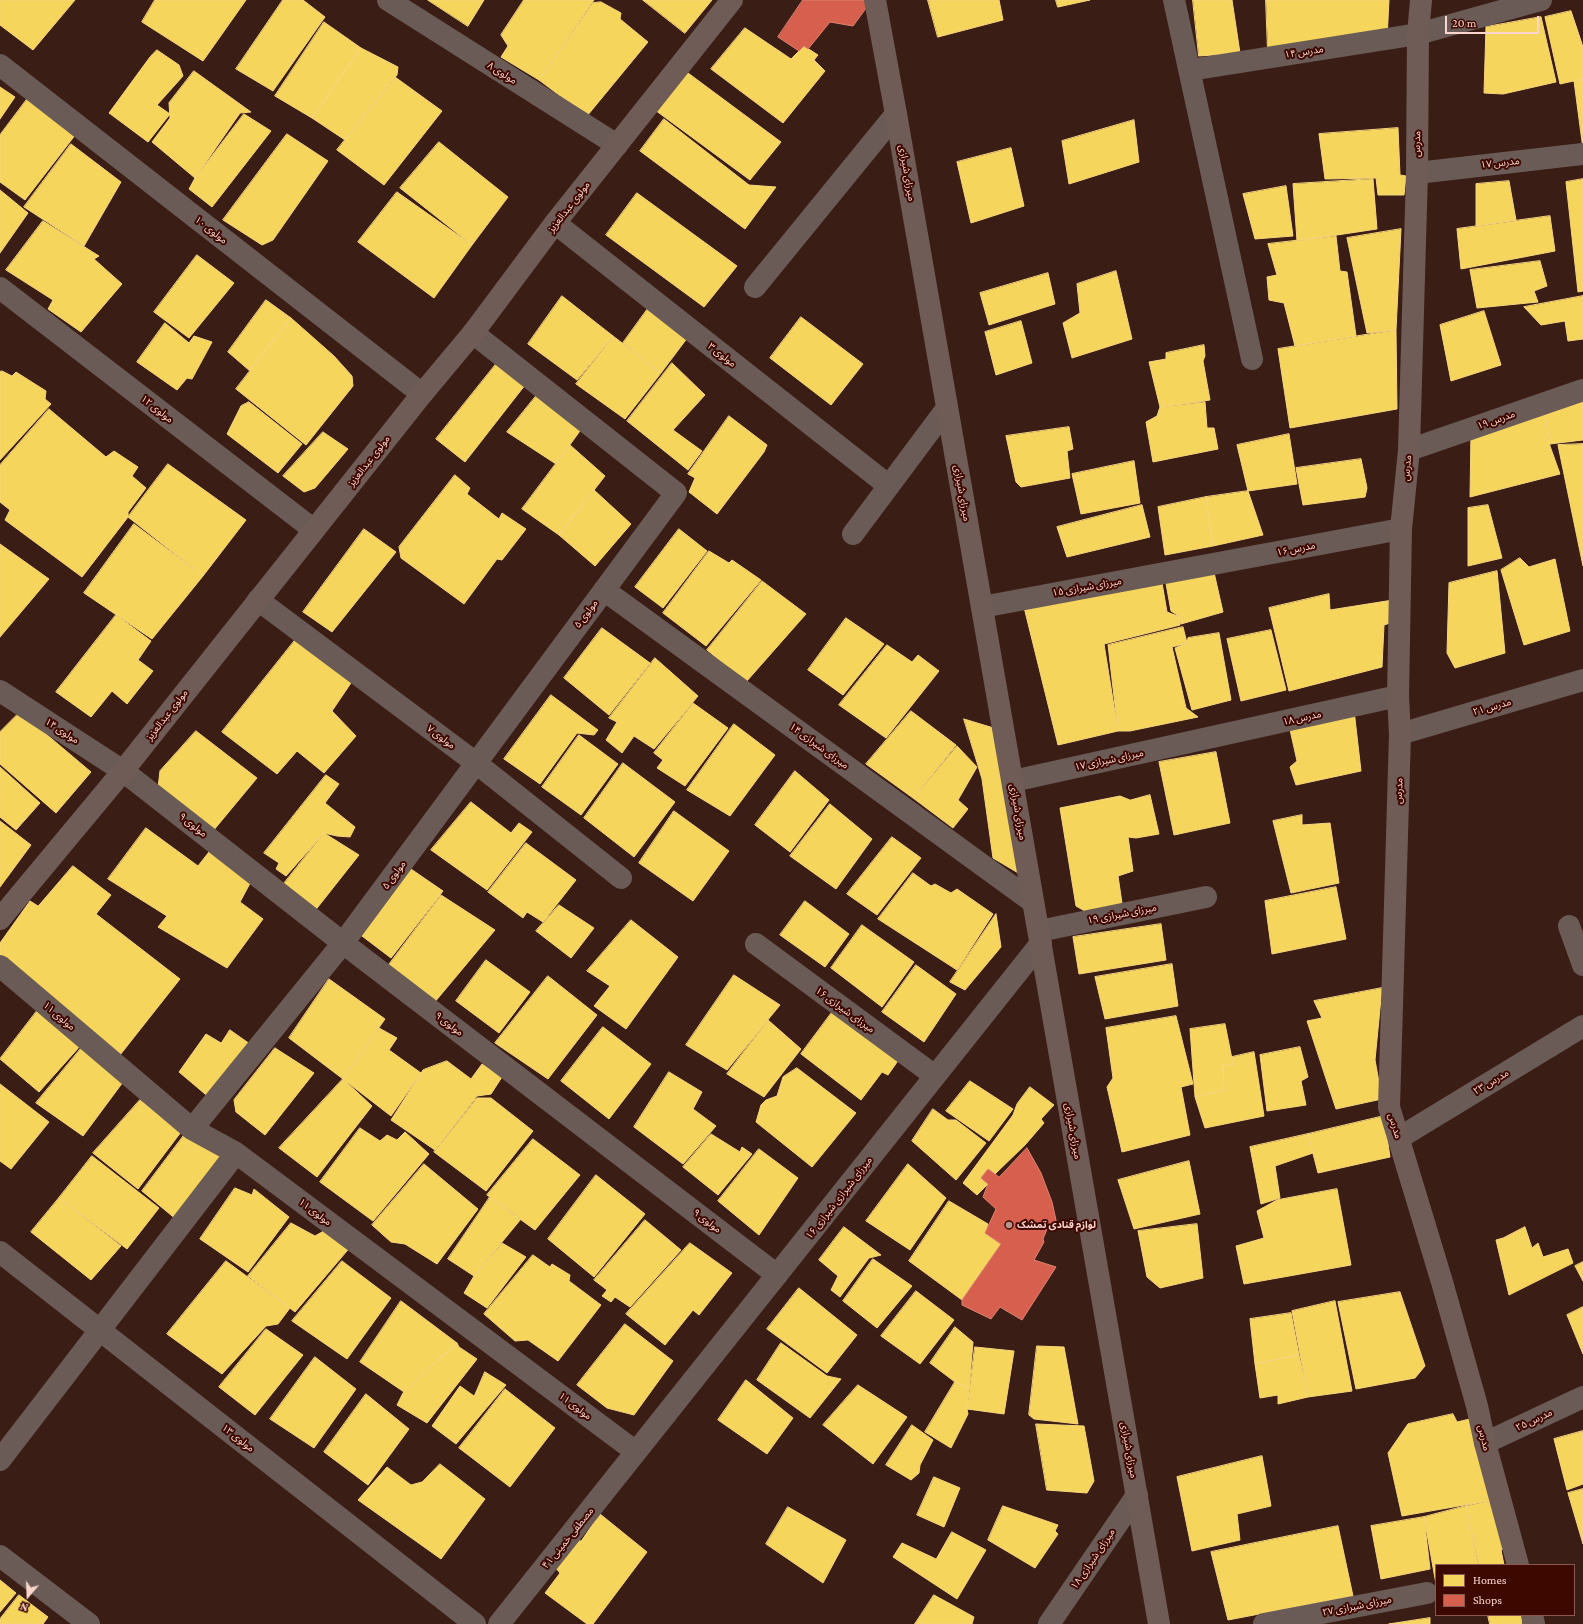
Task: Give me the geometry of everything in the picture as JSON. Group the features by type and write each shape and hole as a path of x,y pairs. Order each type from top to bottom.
{"main road":[{"name":"مولوی عبدالعزیز","path":"0,919 123,770 422,394 473,333 555,224 732,0"},
{"name":"میرزای شیرازی","path":"875,0 1013,781 1159,1624"},
{"name":"مدرس","path":"1421,0 1418,34 1417,173 1409,450 1401,529 1398,696 1400,734 1389,1107 1444,1289 1477,1406 1485,1443 1518,1564"}],"street":[{"name":"مولوی ۸","path":"388,0 617,145"},
{"path":"1174,0 1252,359"},
{"name":"مدرس ۱۴","path":"1190,70 1418,34 1541,0"},
{"name":"مولوی ۱۰","path":"0,65 422,394"},
{"path":"755,287 896,114"},
{"name":"مدرس ۱۷","path":"1417,173 1583,154"},
{"name":"مولوی ۳","path":"555,224 889,486"},
{"name":"مولوی ۱۲","path":"0,288 314,530"},
{"name":"مولوی ۵","path":"192,1129 343,943 676,493 473,333"},
{"name":"مدرس ۱۹","path":"1409,450 1583,390"},
{"path":"853,534 947,408"},
{"name":"مدرس ۱۶","path":"1192,568 1401,529"},
{"name":"میرزای شیرازی ۱۵","path":"982,607 1192,568"},
{"name":"میرزای شیرازی ۱۴","path":"604,590 1033,902"},
{"name":"مولوی ۷","path":"258,600 476,763 621,878"},
{"name":"مدرس ۲۱","path":"1400,734 1583,680"},
{"name":"مولوی ۱۴","path":"0,691 123,770"},
{"name":"مدرس ۱۸","path":"1205,739 1398,696"},
{"name":"میرزای شیرازی ۱۷","path":"1013,781 1205,739"},
{"name":"مولوی ۹","path":"123,770 343,943 777,1275"},
{"name":"میرزای شیرازی ۱۹","path":"1040,937 1206,897"},
{"path":"1569,926 1583,965"},
{"name":"میرزای شیرازی شیرازی ۱۶","path":"636,1452 935,1076 1040,937"},
{"name":"میرزای شیرازی ۱۶","path":"756,944 935,1076"},
{"name":"مولوی ۱۱","path":"0,966 192,1129 236,1153 636,1452"},
{"name":"مدرس ۲۳","path":"1399,1138 1580,1034"},
{"path":"0,1460 236,1153"},
{"name":"مولوی ۱۳","path":"0,1252 475,1624"},
{"name":"مدرس ۲۵","path":"1485,1443 1583,1397"},
{"name":"مصطفی خمینی ۴۱","path":"499,1624 636,1452"},
{"name":"میرزای شیرازی ۱۸","path":"1049,1624 1137,1495"},
{"path":"0,1556 89,1624"},
{"name":"میرزای شیرازی ۲۷","path":"1264,1624 1427,1593"}],"building: Homes":[{"path":"0,0 75,0 33,50 0,25"},
{"path":"155,0 246,0 203,61 142,22"},
{"path":"283,0 303,0 325,17 273,91 236,69"},
{"path":"428,0 484,0 468,26"},
{"path":"524,0 594,0 539,80 501,57 508,46 501,35"},
{"path":"643,0 712,0 685,33"},
{"path":"928,0 999,0 1003,20 938,37"},
{"path":"1056,0 1090,0 1058,7"},
{"path":"1193,0 1232,0 1240,53 1199,56"},
{"path":"1266,0 1389,0 1387,39 1268,52"},
{"path":"601,2 621,13 620,19 648,42 587,116 539,80 593,3"},
{"path":"1571,11 1583,47 1583,79 1560,84 1545,17"},
{"path":"1541,17 1556,82 1503,94 1484,93 1486,27"},
{"path":"324,22 361,48 312,118 275,96"},
{"path":"745,28 791,59 804,46 818,55 814,60 825,71 783,123 711,69"},
{"path":"361,48 398,67 397,75 345,140 312,118"},
{"path":"157,50 179,65 183,76 157,105 170,114 148,142 109,113 150,57"},
{"path":"684,70 781,142 750,180 655,110"},
{"path":"194,71 251,112 240,113 195,178 152,142 170,118 169,103"},
{"path":"395,77 442,111 384,185 337,150"},
{"path":"1583,79 1583,149 1574,81"},
{"path":"0,87 15,97 0,119"},
{"path":"28,98 76,134 25,200 0,182 0,135"},
{"path":"244,114 271,131 212,207 189,189 195,178"},
{"path":"664,119 749,185 776,187 745,229 640,151"},
{"path":"1134,120 1139,162 1069,184 1062,141"},
{"path":"1398,128 1400,175 1406,176 1404,195 1378,195 1376,178 1325,179 1319,134"},
{"path":"287,134 328,161 273,240 262,245 223,220"},
{"path":"439,142 508,197 472,245 400,188"},
{"path":"71,144 121,182 84,246 24,207"},
{"path":"1011,148 1024,206 971,223 957,162"},
{"path":"1373,179 1377,229 1297,241 1293,184"},
{"path":"1583,179 1583,291 1578,292 1566,182"},
{"path":"1509,181 1516,220 1476,226 1476,184"},
{"path":"1286,186 1293,236 1255,239 1243,194"},
{"path":"0,190 28,213 0,253"},
{"path":"397,192 472,245 434,298 358,242"},
{"path":"637,193 737,266 704,307 606,235"},
{"path":"1550,216 1555,251 1461,269 1457,229"},
{"path":"43,221 99,256 94,259 122,284 81,332 48,309 53,300 6,270"},
{"path":"1401,229 1396,330 1367,333 1347,238"},
{"path":"1336,236 1340,271 1347,272 1356,336 1295,346 1284,303 1269,300 1267,277 1277,275 1268,244"},
{"path":"197,255 234,283 189,338 154,312"},
{"path":"1540,261 1547,286 1534,291 1538,302 1477,308 1470,270"},
{"path":"1116,271 1132,339 1072,358 1063,323 1080,313 1077,284"},
{"path":"1048,273 1055,304 989,325 980,293"},
{"path":"562,296 613,336 577,380 528,344"},
{"path":"1583,296 1583,339 1568,341 1565,321 1541,325 1524,307"},
{"path":"266,300 291,318 250,371 228,352"},
{"path":"652,303 691,333 661,373 623,343"},
{"path":"1484,311 1501,365 1451,381 1440,325"},
{"path":"801,317 863,364 831,405 770,358"},
{"path":"291,318 334,356 352,376 353,386 306,445 236,389"},
{"path":"1021,321 1032,363 996,375 985,332"},
{"path":"165,323 189,343 194,336 212,342 192,379 187,378 177,390 137,362"},
{"path":"1396,330 1397,409 1290,428 1278,349"},
{"path":"613,336 661,373 625,419 576,384"},
{"path":"1204,345 1205,356 1203,361 1210,400 1160,407 1149,362 1166,359 1166,353"},
{"path":"501,358 529,380 465,462 436,439"},
{"path":"672,363 705,395 673,430 702,451 688,470 627,421"},
{"path":"2,371 12,376 16,372 46,391 45,399 51,404 0,460 0,372"},
{"path":"541,390 585,424 556,464 507,432"},
{"path":"1583,395 1583,440 1550,444 1544,409"},
{"path":"249,402 302,444 278,473 227,434 241,406"},
{"path":"1205,402 1207,428 1214,428 1218,449 1153,462 1146,422 1157,416 1160,407"},
{"path":"49,409 106,457 114,451 138,467 132,476 146,488 128,512 128,517 82,577 5,520 10,510 0,502 0,465"},
{"path":"1544,409 1550,446 1560,474 1470,497 1471,433"},
{"path":"729,416 767,445 764,452 717,514 689,492 695,478 688,474"},
{"path":"1069,427 1073,449 1067,451 1070,478 1021,487 1016,482 1006,436"},
{"path":"323,432 348,449 315,488 304,492 283,476"},
{"path":"1289,434 1297,484 1248,491 1237,445"},
{"path":"1583,444 1583,566 1558,445"},
{"path":"570,445 605,476 559,535 522,509"},
{"path":"1361,459 1367,488 1365,497 1303,505 1296,468"},
{"path":"1134,461 1140,503 1081,514 1072,474"},
{"path":"168,464 246,520 203,576 128,517"},
{"path":"455,475 470,488 467,494 499,519 502,513 526,529 502,560 497,559 464,604 401,558 399,547"},
{"path":"594,490 631,524 595,566 559,535"},
{"path":"1248,491 1263,535 1213,546 1206,497"},
{"path":"1206,497 1213,546 1165,555 1158,507"},
{"path":"1142,505 1150,537 1067,557 1057,527"},
{"path":"1488,505 1502,558 1468,566 1468,508"},
{"path":"134,524 203,576 152,639 84,593"},
{"path":"364,529 396,552 332,632 303,612"},
{"path":"679,529 707,551 663,608 635,587"},
{"path":"0,544 49,579 0,637"},
{"path":"709,551 729,563 732,560 761,580 706,646 663,613"},
{"path":"1520,558 1529,567 1555,559 1570,631 1524,645 1501,570"},
{"path":"1213,568 1223,612 1181,624 1180,617 1171,611 1165,578"},
{"path":"1497,571 1505,653 1455,668 1447,653 1449,583"},
{"path":"1161,577 1167,612 1180,617 1180,625 1104,644 1118,731 1058,745 1022,599"},
{"path":"762,581 806,614 746,682 707,650"},
{"path":"1329,594 1330,610 1393,600 1393,622 1384,625 1382,667 1289,691 1269,608"},
{"path":"116,615 151,641 138,660 153,671 127,704 112,691 91,717 56,692"},
{"path":"846,618 884,644 843,695 808,670"},
{"path":"1183,627 1187,643 1172,647 1186,708 1198,717 1130,731 1118,731 1108,645"},
{"path":"602,628 650,663 609,715 564,678"},
{"path":"1271,630 1286,690 1241,701 1227,639"},
{"path":"1219,633 1231,700 1192,710 1175,648 1187,643 1188,638"},
{"path":"300,634 355,677 332,711 356,736 324,773 297,751 277,774 222,732"},
{"path":"887,645 912,662 918,655 939,671 886,738 839,705"},
{"path":"655,658 698,696 654,749 634,736 622,753 606,740 617,722 609,718"},
{"path":"551,695 598,730 594,735 577,733 540,784 504,759"},
{"path":"693,703 728,728 685,786 657,768 663,760 654,753"},
{"path":"1354,710 1361,771 1296,785 1290,767 1297,761 1289,725"},
{"path":"911,711 956,745 913,798 866,764"},
{"path":"20,712 91,772 56,813 0,764 0,732"},
{"path":"964,719 997,729 1025,877 993,858 982,779"},
{"path":"734,724 775,755 730,816 687,790"},
{"path":"196,731 257,778 213,831 158,788 160,771"},
{"path":"579,735 618,764 581,815 542,787"},
{"path":"957,746 977,767 958,800 968,809 953,828 913,798"},
{"path":"1216,752 1230,823 1174,835 1159,762"},
{"path":"623,763 675,802 634,857 584,818"},
{"path":"0,767 40,803 16,830 0,817"},
{"path":"795,771 829,800 790,852 755,825"},
{"path":"326,775 339,784 325,803 355,827 350,837 324,833 286,876 276,869 279,863 264,853"},
{"path":"1150,795 1159,834 1136,838 1128,837 1133,871 1118,876 1123,910 1090,914 1076,906 1060,808 1120,796 1130,800"},
{"path":"471,802 511,833 519,823 532,832 487,890 431,850"},
{"path":"830,804 872,839 836,889 790,856"},
{"path":"674,811 729,851 693,901 639,863"},
{"path":"1302,815 1302,825 1330,823 1339,883 1291,893 1273,821"},
{"path":"0,821 31,845 0,887"},
{"path":"146,828 198,866 216,843 255,874 240,902 263,919 227,968 158,927 167,916 108,879"},
{"path":"324,833 359,855 314,912 282,886"},
{"path":"892,837 921,858 877,915 847,894"},
{"path":"526,843 576,880 543,922 527,912 523,918 488,892"},
{"path":"73,866 111,895 96,914 180,979 120,1055 0,959 0,943 30,901 38,906"},
{"path":"408,867 443,891 391,958 358,933"},
{"path":"913,873 931,886 935,884 951,893 957,889 993,914 957,970 878,919"},
{"path":"1336,887 1346,939 1272,954 1265,901"},
{"path":"441,895 495,930 434,1003 385,970"},
{"path":"805,901 849,934 825,967 780,935"},
{"path":"559,905 594,928 571,958 536,931"},
{"path":"996,914 1001,947 965,990 950,982"},
{"path":"631,920 678,957 626,1029 594,1006 610,986 587,971"},
{"path":"1161,924 1166,960 1079,974 1073,937"},
{"path":"862,925 914,962 882,1007 831,968"},
{"path":"486,960 530,992 499,1033 456,1001"},
{"path":"1172,964 1178,1006 1105,1019 1095,977"},
{"path":"916,965 956,994 924,1042 882,1012"},
{"path":"734,975 780,1005 727,1070 686,1045"},
{"path":"548,976 597,1015 548,1079 495,1043"},
{"path":"329,979 385,1019 343,1079 289,1038"},
{"path":"1382,988 1375,1060 1382,1099 1336,1109 1307,1021 1322,1018 1314,1001"},
{"path":"836,1007 902,1055 888,1075 882,1072 861,1100 801,1054"},
{"path":"37,1011 81,1045 39,1092 0,1059"},
{"path":"1176,1016 1193,1084 1181,1087 1190,1135 1122,1152 1107,1087 1113,1078 1106,1028"},
{"path":"768,1020 801,1049 764,1097 727,1074"},
{"path":"1225,1024 1233,1064 1223,1065 1224,1090 1195,1097 1190,1029"},
{"path":"603,1027 651,1064 609,1119 561,1081"},
{"path":"379,1028 397,1038 389,1050 421,1073 391,1116 343,1079"},
{"path":"230,1030 257,1049 211,1099 179,1072 206,1034 221,1043"},
{"path":"83,1046 126,1078 83,1136 36,1103"},
{"path":"1300,1047 1308,1077 1301,1081 1306,1105 1267,1111 1260,1055"},
{"path":"275,1048 314,1073 265,1135 236,1112 234,1100"},
{"path":"1254,1052 1264,1116 1205,1128 1195,1097 1224,1090 1223,1065 1233,1064 1232,1057"},
{"path":"447,1061 471,1079 482,1064 502,1077 491,1094 477,1096 435,1150 391,1120 423,1070"},
{"path":"797,1068 856,1113 812,1167 756,1122 761,1105 766,1100 777,1096 783,1077"},
{"path":"669,1072 702,1092 693,1109 716,1126 683,1164 634,1127"},
{"path":"343,1079 372,1106 317,1177 279,1148"},
{"path":"970,1081 1013,1109 989,1141 946,1111"},
{"path":"0,1084 49,1122 11,1169 0,1161"},
{"path":"1030,1087 1054,1105 1041,1119 1044,1123 1025,1145 995,1174 988,1169 981,1178 988,1184 977,1195 963,1183 1013,1115 1017,1104"},
{"path":"477,1098 491,1098 533,1131 486,1191 434,1152"},
{"path":"140,1100 181,1132 138,1189 93,1153"},
{"path":"933,1109 948,1120 956,1120 986,1143 956,1180 912,1141"},
{"path":"1384,1116 1390,1157 1318,1173 1308,1134"},
{"path":"360,1128 380,1141 387,1135 397,1140 405,1132 429,1154 373,1221 320,1182"},
{"path":"188,1130 232,1155 177,1220 142,1191"},
{"path":"711,1134 740,1152 742,1147 752,1154 718,1195 683,1167"},
{"path":"1308,1134 1313,1153 1275,1166 1280,1198 1261,1204 1250,1147"},
{"path":"533,1139 580,1175 535,1230 487,1195"},
{"path":"759,1149 798,1178 759,1235 718,1201"},
{"path":"92,1156 159,1208 127,1249 59,1198"},
{"path":"1189,1161 1200,1214 1134,1229 1118,1180"},
{"path":"424,1164 478,1209 437,1264 405,1244 391,1242 372,1225"},
{"path":"908,1164 946,1198 910,1250 866,1221"},
{"path":"596,1175 645,1214 594,1277 548,1239"},
{"path":"235,1188 252,1195 254,1189 289,1217 248,1272 200,1239"},
{"path":"1337,1189 1351,1265 1244,1284 1236,1246 1264,1238 1257,1211 1277,1200"},
{"path":"490,1197 521,1219 474,1276 448,1259"},
{"path":"59,1198 121,1246 91,1280 31,1232"},
{"path":"949,1201 988,1224 985,1233 1001,1244 962,1300 909,1261"},
{"path":"645,1220 681,1250 630,1307 615,1297 611,1302 602,1296 607,1290 594,1280"},
{"path":"291,1223 315,1236 329,1228 352,1245 295,1312 248,1276"},
{"path":"1197,1224 1203,1278 1160,1288 1147,1277 1138,1231"},
{"path":"844,1227 881,1255 869,1258 840,1297 831,1290 838,1276 819,1260"},
{"path":"1525,1227 1532,1248 1538,1243 1543,1257 1568,1249 1573,1263 1509,1295 1496,1240"},
{"path":"502,1243 526,1257 487,1308 464,1293 474,1276"},
{"path":"690,1243 732,1273 699,1315 693,1310 665,1345 626,1314"},
{"path":"533,1255 550,1267 552,1264 570,1275 569,1281 601,1305 558,1361 528,1340 515,1341 484,1314"},
{"path":"873,1259 912,1286 877,1328 843,1301"},
{"path":"226,1261 290,1308 278,1324 266,1326 222,1374 167,1334"},
{"path":"342,1261 391,1298 347,1359 292,1321"},
{"path":"1583,1262 1583,1281 1575,1266"},
{"path":"799,1288 857,1335 827,1373 767,1329"},
{"path":"916,1291 954,1320 920,1364 881,1336"},
{"path":"1400,1292 1425,1366 1415,1378 1356,1389 1338,1302"},
{"path":"401,1301 457,1343 404,1392 360,1362"},
{"path":"1335,1301 1352,1391 1308,1397 1292,1311"},
{"path":"1583,1307 1583,1354 1567,1315"},
{"path":"1291,1313 1299,1355 1255,1364 1250,1319"},
{"path":"625,1324 673,1361 634,1415 607,1408 577,1385"},
{"path":"955,1327 973,1342 969,1389 955,1382 930,1363"},
{"path":"266,1329 303,1355 255,1415 219,1387"},
{"path":"457,1343 459,1347 477,1359 427,1423 397,1405 403,1393"},
{"path":"781,1343 827,1376 841,1379 810,1418 757,1380"},
{"path":"1037,1346 1064,1347 1078,1424 1034,1419 1029,1415"},
{"path":"975,1347 1014,1351 1004,1414 967,1409"},
{"path":"1299,1355 1308,1397 1278,1404 1278,1395 1260,1398 1255,1364"},
{"path":"315,1357 356,1389 314,1448 270,1419"},
{"path":"485,1372 506,1385 456,1444 432,1426 460,1386 474,1396"},
{"path":"746,1380 793,1418 767,1454 718,1420"},
{"path":"955,1382 969,1389 968,1414 951,1448 925,1432"},
{"path":"858,1385 907,1417 873,1464 823,1425"},
{"path":"505,1389 555,1428 510,1487 459,1448"},
{"path":"366,1394 409,1429 368,1485 324,1452"},
{"path":"1453,1414 1457,1422 1474,1418 1493,1500 1402,1516 1388,1453 1408,1424"},
{"path":"1036,1424 1084,1426 1094,1481 1087,1493 1047,1490"},
{"path":"912,1425 933,1440 920,1465 919,1473 911,1480 886,1465"},
{"path":"1583,1431 1583,1484 1567,1490 1554,1439"},
{"path":"1262,1456 1271,1506 1237,1514 1240,1540 1192,1551 1177,1477"},
{"path":"440,1464 485,1499 441,1559 358,1500 387,1467 411,1485 422,1482"},
{"path":"934,1477 960,1488 944,1527 917,1515"},
{"path":"1583,1489 1583,1544 1568,1493"},
{"path":"1498,1499 1507,1548 1501,1550 1504,1564 1479,1564 1466,1506"},
{"path":"1003,1506 1058,1525 1055,1531 1058,1534 1035,1568 988,1540"},
{"path":"1466,1506 1478,1564 1435,1564 1435,1578 1424,1517"},
{"path":"788,1507 846,1540 823,1583 766,1544"},
{"path":"600,1514 647,1552 593,1624 587,1624 545,1593 560,1573 554,1566 574,1540 581,1541"},
{"path":"1424,1517 1430,1569 1381,1579 1371,1526"},
{"path":"1338,1526 1353,1596 1228,1620 1211,1552"},
{"path":"952,1532 986,1550 957,1599 893,1557 902,1543 936,1559"},
{"path":"0,1580 16,1593 0,1612"},
{"path":"19,1595 48,1617 43,1624 0,1624 0,1619"},
{"path":"934,1595 974,1617 972,1624 915,1624"},
{"path":"1488,1616 1521,1616 1522,1624 1490,1624"},
{"path":"1430,1618 1430,1624 1389,1624"}],"building: Shops":[{"path":"803,0 872,0 853,26 830,22 808,49 804,46 799,51 778,37"},
{"path":"1027,1148 1041,1173 1052,1202 1056,1220 1055,1227 1047,1229 1043,1239 1044,1242 1034,1260 1056,1267 1022,1320 1000,1307 991,1319 962,1305 962,1300 1001,1244 985,1233 996,1209 983,1197 988,1184 981,1178 988,1169 999,1177"}],"place":[{"name":"لوازم قنادی تمشک","path":"1009,1225"}]}
